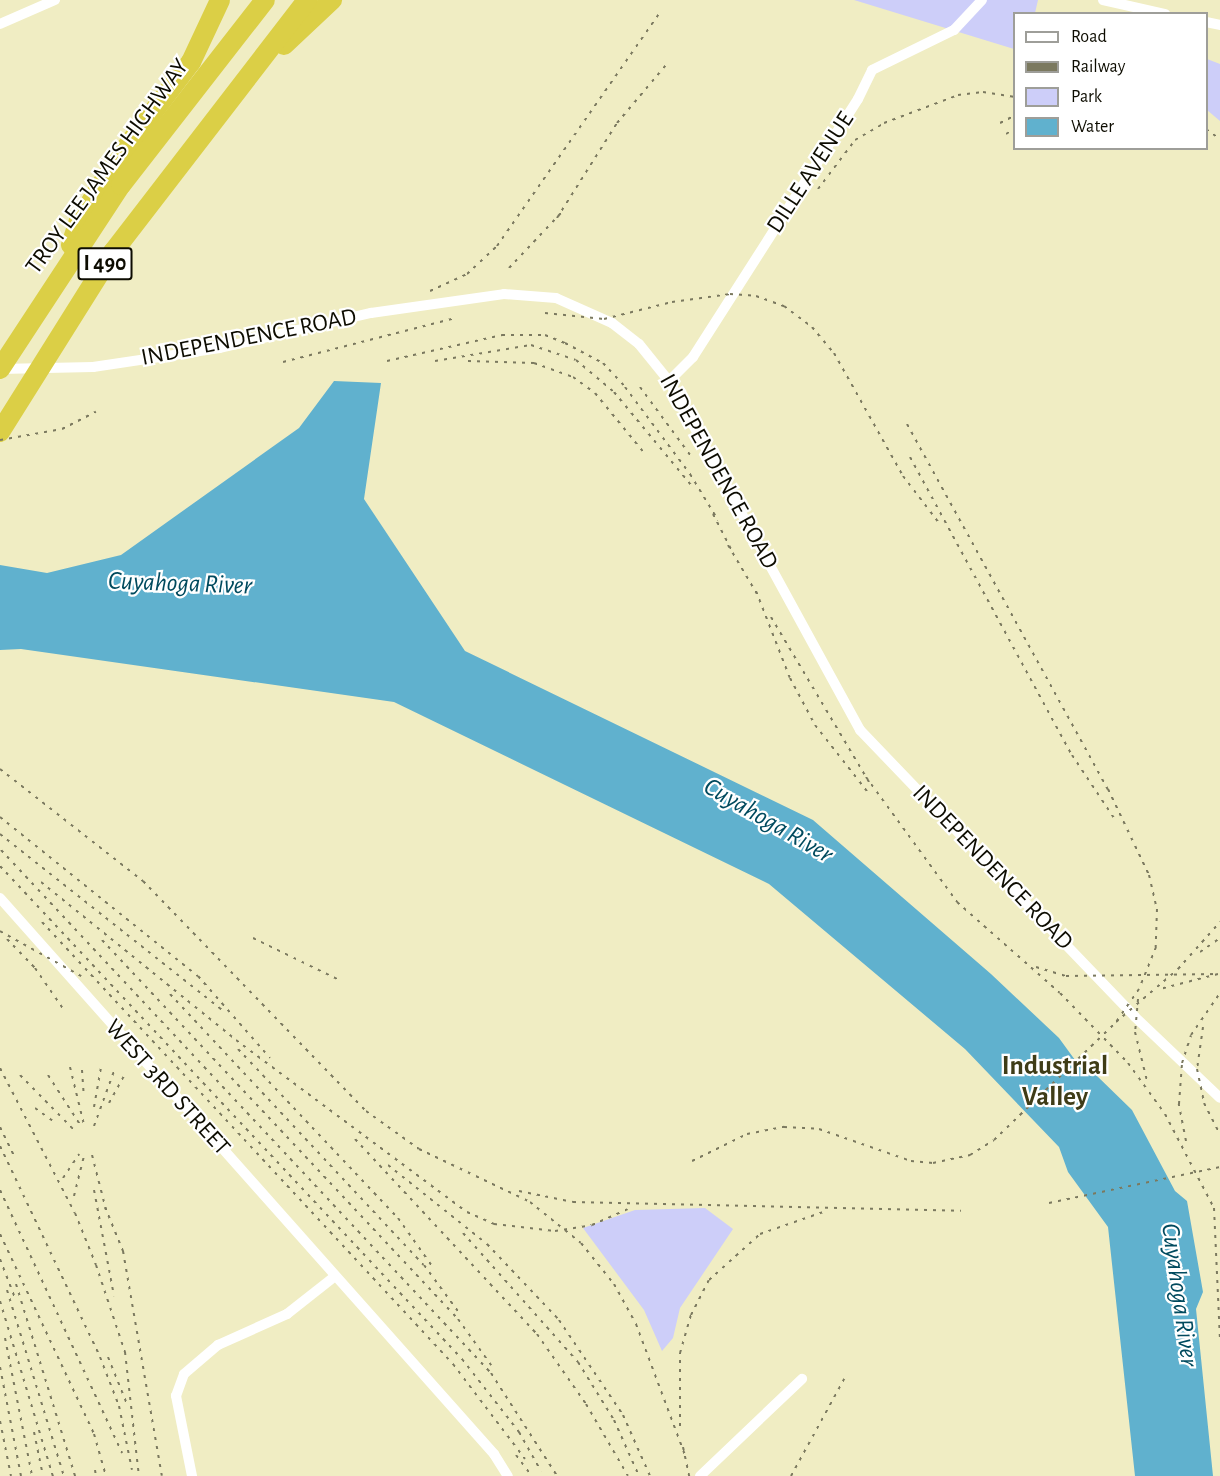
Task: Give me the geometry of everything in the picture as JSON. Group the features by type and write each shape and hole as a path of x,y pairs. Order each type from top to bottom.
{"highway":[{"path":"60,273 79,221 99,188 191,62 220,0"},
{"name":"TROY LEE JAMES HIGHWAY","path":"0,369 60,273 121,185 264,0"},
{"name":"I 490","path":"0,432 113,252 223,106 307,0"},
{"path":"223,106 332,0"}],"street":[{"path":"0,24 55,0"},
{"name":"DILLE AVENUE","path":"669,381 693,357 858,99 872,70 954,30 982,0"},
{"path":"1103,0 1156,12"},
{"name":"INDEPENDENCE ROAD","path":"0,369 93,368 220,348 371,313 524,294 562,300 612,323 639,344 669,381 860,729 1136,1017 1220,1098"},
{"name":"WEST 3RD STREET","path":"0,898 293,1224 334,1276 494,1454 508,1476"},
{"path":"192,1476 176,1396 184,1374 218,1345 314,1296 334,1276"},
{"path":"700,1476 802,1379"}],"green space":[{"path":"854,0 1038,0 1035,12 1013,12 1013,49"},
{"path":"1208,59 1220,64 1220,121 1208,111"},
{"path":"705,1208 733,1229 680,1308 673,1338 662,1351 644,1310 583,1228 635,1210"}],"water":[{"name":"Cuyahoga River","path":"334,381 381,383 364,499 465,651 813,820 991,974 1059,1038 1083,1071 1095,1074 1132,1110 1175,1191 1187,1201 1203,1292 1196,1309 1213,1476 1135,1476 1108,1227 1068,1172 1059,1147 965,1049 769,884 394,702 21,649 0,650 0,565 47,573 121,555 299,428"}],"railway":[{"path":"430,291 467,274 497,246 660,12"},
{"path":"557,218 617,123 666,65"},
{"path":"818,189 855,140 884,123 958,95 983,92 1013,97"},
{"path":"1000,123 1013,116"},
{"path":"1006,134 1013,130"},
{"path":"1208,130 1220,139"},
{"path":"509,268 562,212"},
{"path":"545,313 604,319 672,302 730,294 756,296 784,306 812,327 834,353 903,476 939,523"},
{"path":"283,362 455,318"},
{"path":"387,361 502,335 545,335 565,343 603,363 625,387 690,474 718,520"},
{"path":"435,361 531,345 576,360 614,392 691,485"},
{"path":"468,361 534,363 573,377 595,393 646,455"},
{"path":"640,387 693,459"},
{"path":"0,440 62,429 96,412"},
{"path":"907,424 1108,789 1149,875 1157,909 1156,947 1139,989 1116,1022"},
{"path":"910,457 1072,755 1116,821"},
{"path":"713,514 732,551"},
{"path":"728,545 760,599"},
{"path":"756,591 790,678 815,725 867,791"},
{"path":"771,617 869,782"},
{"path":"0,769 143,881 366,1111 419,1149 530,1202 581,1243 614,1284 636,1324 685,1455"},
{"path":"866,777 957,902 1060,993 1128,1063 1165,1114 1214,1208 1220,1340"},
{"path":"0,817 198,976 270,1058"},
{"path":"0,834 223,1011"},
{"path":"1,850 491,1373 557,1476"},
{"path":"0,866 462,1359 519,1432 541,1471"},
{"path":"41,882 236,1040 467,1212 494,1224 555,1231 592,1225 628,1209"},
{"path":"42,922 453,1364 525,1459"},
{"path":"692,1161 747,1134 784,1127 819,1129 911,1161 933,1163 970,1155 994,1140 1116,1022 1178,969 1220,922"},
{"path":"0,931 81,976"},
{"path":"253,938 341,981"},
{"path":"1200,952 1220,938"},
{"path":"7,939 35,968 64,1010"},
{"path":"102,940 458,1319 491,1365"},
{"path":"1036,967 1066,976 1218,974 1160,989"},
{"path":"1186,1141 1179,1104 1182,1063 1191,1035 1220,993"},
{"path":"170,994 424,1265 460,1314"},
{"path":"1138,999 1135,1032 1147,1081"},
{"path":"1203,1027 1197,1069 1204,1103 1220,1135"},
{"path":"238,1049 398,1218 432,1266"},
{"path":"70,1067 84,1125"},
{"path":"0,1068 75,1213 96,1265 125,1352 139,1476"},
{"path":"94,1107 101,1068"},
{"path":"82,1070 84,1097"},
{"path":"94,1126 114,1071"},
{"path":"20,1075 75,1131"},
{"path":"48,1075 81,1126"},
{"path":"109,1103 124,1076"},
{"path":"35,1108 56,1123"},
{"path":"0,1127 14,1156"},
{"path":"355,1139 537,1334 586,1404 628,1476"},
{"path":"0,1146 100,1357 119,1406 132,1470"},
{"path":"63,1178 79,1154"},
{"path":"92,1155 107,1214"},
{"path":"74,1196 84,1156"},
{"path":"388,1165 487,1244 559,1320 623,1415 650,1476"},
{"path":"1049,1203 1220,1167"},
{"path":"0,1190 122,1453"},
{"path":"94,1190 114,1296"},
{"path":"519,1191 573,1202 961,1211"},
{"path":"105,1207 123,1251 162,1476"},
{"path":"680,1426 680,1353 691,1315 709,1280 760,1234 823,1212"},
{"path":"463,1233 578,1362 614,1420 639,1476"},
{"path":"0,1234 94,1434 106,1476"},
{"path":"0,1259 14,1296"},
{"path":"16,1284 75,1476"},
{"path":"7,1290 64,1476"},
{"path":"0,1301 53,1476"},
{"path":"5,1338 32,1476"},
{"path":"108,1357 127,1404"},
{"path":"0,1367 21,1476"},
{"path":"791,1476 844,1379"},
{"path":"0,1421 11,1476"},
{"path":"34,1432 43,1476"},
{"path":"683,1447 689,1476"},
{"path":"516,1455 532,1476"},
{"path":"95,1470 96,1476"}],"district":[{"name":"Industrial Valley","path":"1055,1080"}]}
